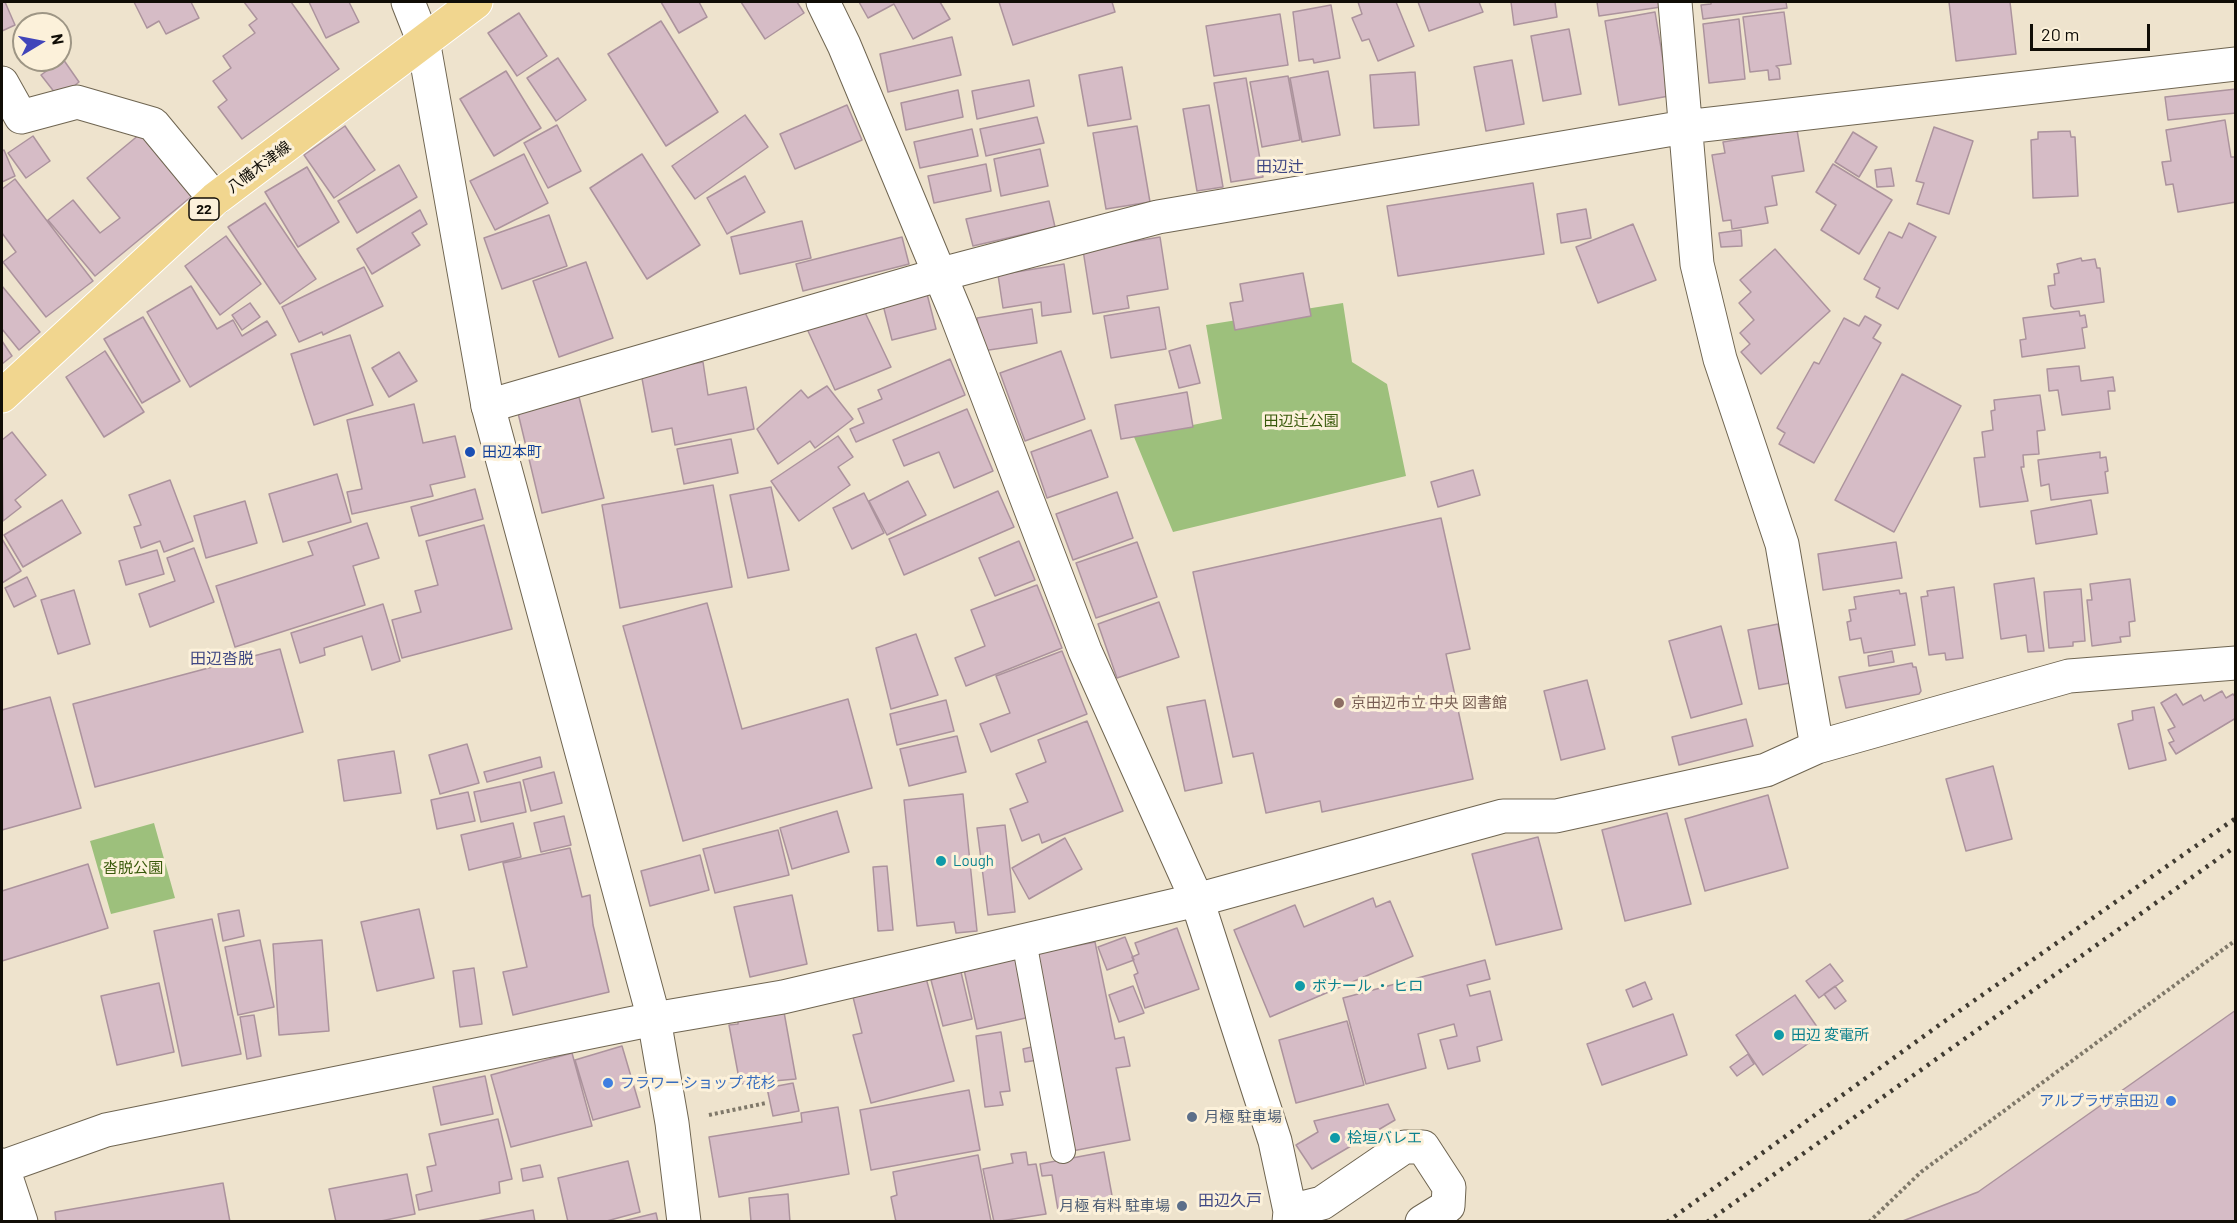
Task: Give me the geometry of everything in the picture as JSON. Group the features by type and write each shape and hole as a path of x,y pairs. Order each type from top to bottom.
{"main road":[{"name":"八幡木津線","path":"2,396 215,199 476,2"}],"street":[{"path":"408,2 423,40 488,406 654,1019 672,1123 684,1221"},
{"path":"823,2 844,45 957,316 1085,651 1197,900 1275,1141 1291,1218 1322,1203 1404,1147 1423,1147 1449,1187 1448,1206 1422,1221"},
{"path":"1675,2 1697,264 1720,359 1782,544 1817,747"},
{"path":"488,406 938,275 1158,217 1685,127 2235,64"},
{"path":"2,83 21,117 77,102 153,124 215,199"},
{"path":"21,1221 2,1166 106,1130 654,1019 783,997 1197,900 1503,816 1557,816 1766,770 1817,747 2068,676 2235,663"}],"lane":[{"path":"1024,941 1063,1151"}],"path":[{"path":"1869,1221 1921,1172 2235,940"},
{"path":"672,1123 766,1103"}],"green space":[{"name":"田辺辻公園","path":"1343,303 1352,362 1387,384 1406,476 1173,532 1134,437 1222,419 1206,325"},
{"name":"沓脱公園","path":"154,823 175,898 111,914 90,841"}],"building":[{"path":"2,2 5,2 12,18 12,26 2,31"},
{"path":"134,2 191,2 199,18 166,34 159,21 147,28"},
{"path":"244,2 291,2 339,69 242,139 218,107 227,100 213,81 231,68 223,56 255,33 249,25 257,19"},
{"path":"309,2 349,2 359,22 326,38"},
{"path":"661,2 699,2 707,17 679,33"},
{"path":"741,2 797,2 804,13 765,39"},
{"path":"859,2 940,2 950,19 913,39 894,4 868,18"},
{"path":"999,2 1112,2 1115,12 1013,45"},
{"path":"1358,2 1396,2 1414,46 1378,61 1369,39 1362,41 1352,18 1362,14"},
{"path":"1418,2 1479,2 1483,12 1429,31"},
{"path":"1511,2 1555,2 1557,17 1514,25"},
{"path":"1597,2 1661,2 1661,7 1599,16"},
{"path":"1711,2 1786,2 1787,8 1703,19 1701,5 1711,4"},
{"path":"1949,2 2010,2 2016,54 1956,61"},
{"path":"1331,5 1340,58 1314,63 1313,59 1299,61 1293,12"},
{"path":"1655,12 1669,96 1619,105 1605,21"},
{"path":"1784,12 1791,64 1776,66 1779,69 1780,79 1769,80 1768,70 1750,72 1743,17"},
{"path":"519,13 547,56 517,76 488,33"},
{"path":"1280,14 1288,65 1214,76 1206,26"},
{"path":"1739,19 1745,79 1709,83 1703,24"},
{"path":"661,21 718,112 666,146 608,54"},
{"path":"1569,29 1581,94 1543,101 1531,36"},
{"path":"952,37 961,75 888,92 880,54"},
{"path":"558,58 586,100 556,121 527,78"},
{"path":"1512,60 1524,124 1486,131 1474,67"},
{"path":"1122,67 1131,119 1088,126 1079,75"},
{"path":"506,71 541,128 494,156 460,99"},
{"path":"1328,71 1340,135 1302,142 1290,78"},
{"path":"45,72 72,72 79,82 59,98 41,75"},
{"path":"1415,72 1419,125 1374,128 1370,75"},
{"path":"1288,76 1300,140 1262,147 1250,82"},
{"path":"1246,78 1263,177 1231,182 1214,83"},
{"path":"1029,80 1034,106 977,119 972,91"},
{"path":"2236,89 2236,113 2168,120 2165,97"},
{"path":"958,90 963,117 906,130 901,103"},
{"path":"847,105 862,140 795,169 780,134"},
{"path":"1209,105 1223,187 1197,191 1183,109"},
{"path":"745,115 768,147 695,199 672,166"},
{"path":"1037,117 1044,143 986,156 980,129"},
{"path":"2225,120 2231,157 2236,157 2236,202 2178,212 2173,184 2166,185 2162,162 2171,161 2166,130"},
{"path":"557,125 581,171 548,188 524,143"},
{"path":"345,126 375,170 334,198 304,155"},
{"path":"1137,126 1150,202 1106,209 1093,133"},
{"path":"1934,127 1973,141 1949,214 1917,204 1924,183 1916,181"},
{"path":"146,129 197,192 95,276 48,220 73,200 100,233 120,218 87,178"},
{"path":"972,129 978,156 920,168 914,142"},
{"path":"1797,130 1804,171 1772,176 1777,205 1765,207 1768,223 1732,229 1731,220 1723,221 1712,155 1725,153 1723,142"},
{"path":"2070,131 2071,137 2075,137 2078,196 2033,198 2031,140 2038,139 2038,132"},
{"path":"1853,132 1877,147 1859,177 1835,162"},
{"path":"33,136 50,161 26,178 8,153"},
{"path":"1040,149 1048,186 1001,196 994,159"},
{"path":"4,150 15,176 2,182 2,151"},
{"path":"524,154 548,203 495,230 470,181"},
{"path":"642,154 700,245 647,279 590,188"},
{"path":"986,164 991,191 934,203 928,176"},
{"path":"1833,164 1892,200 1859,254 1821,230 1836,205 1816,192"},
{"path":"399,165 417,197 357,233 338,201"},
{"path":"307,167 339,222 298,247 265,192"},
{"path":"1891,168 1894,186 1877,187 1875,170"},
{"path":"745,176 765,212 727,234 707,198"},
{"path":"15,179 93,281 46,317 3,262 16,252 2,233 2,189"},
{"path":"1533,183 1544,254 1398,276 1387,206"},
{"path":"1049,201 1055,227 973,246 966,219"},
{"path":"265,203 316,279 280,304 228,227"},
{"path":"1586,209 1591,238 1561,243 1557,214"},
{"path":"420,210 427,224 412,233 420,245 372,274 357,249"},
{"path":"549,215 567,266 502,289 484,238"},
{"path":"802,221 811,258 740,274 731,237"},
{"path":"1909,223 1936,237 1898,309 1876,297 1880,288 1864,279 1889,232 1902,238"},
{"path":"1633,224 1656,280 1598,303 1576,247"},
{"path":"1741,230 1742,246 1721,247 1719,233"},
{"path":"226,236 261,284 220,315 185,266"},
{"path":"902,237 909,264 803,291 796,264"},
{"path":"1160,237 1168,289 1127,296 1129,308 1093,314 1083,250"},
{"path":"1775,249 1830,311 1761,374 1741,352 1750,344 1740,333 1754,320 1739,303 1751,292 1740,280"},
{"path":"2081,258 2082,261 2095,259 2097,268 2100,268 2104,302 2054,309 2051,306 2048,286 2055,285 2054,274 2059,273 2057,264"},
{"path":"586,262 613,338 559,357 533,281"},
{"path":"1064,264 1071,312 1042,316 1041,302 1003,308 998,275"},
{"path":"364,267 383,306 323,335 322,332 299,342 282,307"},
{"path":"1303,273 1311,316 1235,330 1230,303 1243,301 1240,284"},
{"path":"2,286 40,332 19,350 2,329"},
{"path":"191,286 217,329 233,320 242,336 267,321 276,335 190,387 147,312"},
{"path":"926,290 936,329 892,340 882,301"},
{"path":"250,303 260,317 242,330 232,315"},
{"path":"861,304 891,367 835,390 803,320"},
{"path":"1159,307 1166,349 1111,358 1104,316"},
{"path":"1032,309 1037,343 982,351 977,318"},
{"path":"2079,311 2080,316 2085,315 2087,327 2082,328 2085,348 2022,357 2020,340 2026,339 2023,318"},
{"path":"1865,316 1881,325 1873,338 1881,343 1814,463 1779,444 1785,433 1777,428 1814,362 1819,364 1844,318 1859,326"},
{"path":"143,317 180,381 142,403 104,339"},
{"path":"350,335 373,405 314,425 291,354"},
{"path":"2,341 12,356 2,364"},
{"path":"1190,345 1200,383 1179,388 1169,351"},
{"path":"105,351 144,412 104,437 66,377"},
{"path":"1061,351 1085,419 1025,441 1000,373"},
{"path":"399,352 417,381 389,397 372,368"},
{"path":"950,359 965,395 856,442 850,429 864,423 858,409 882,399 878,390"},
{"path":"703,362 708,395 746,387 754,429 675,445 672,428 652,432 641,373"},
{"path":"2079,366 2081,381 2113,377 2115,391 2108,391 2110,409 2062,415 2058,390 2049,391 2047,369"},
{"path":"1902,374 1961,406 1894,532 1835,500"},
{"path":"827,386 853,419 815,448 810,441 778,464 757,429 801,390 808,398"},
{"path":"1187,392 1193,427 1121,439 1115,405"},
{"path":"2040,395 2045,430 2037,431 2039,454 2023,455 2024,467 2021,467 2028,501 1980,507 1974,458 1985,457 1982,432 1993,430 1991,411 1995,410 1994,400"},
{"path":"579,397 604,498 542,513 518,413"},
{"path":"414,404 423,443 455,436 465,477 430,485 433,496 352,514 347,492 362,489 347,420"},
{"path":"967,409 993,471 954,488 939,452 904,466 893,440"},
{"path":"1091,430 1108,477 1047,498 1031,452"},
{"path":"12,432 46,475 15,500 21,507 3,521 2,440"},
{"path":"838,436 853,457 838,467 850,485 799,521 771,481"},
{"path":"731,439 738,473 684,484 677,449"},
{"path":"2100,452 2100,458 2106,457 2108,471 2105,472 2108,493 2051,500 2049,484 2041,486 2038,460"},
{"path":"1473,470 1480,495 1438,507 1431,482"},
{"path":"337,474 351,522 283,542 269,494"},
{"path":"170,480 193,541 164,552 160,541 141,548 134,527 141,525 129,495"},
{"path":"908,481 926,515 887,535 869,501"},
{"path":"713,485 732,587 620,608 602,505"},
{"path":"771,487 789,570 748,578 730,495"},
{"path":"475,489 483,519 419,536 411,507"},
{"path":"998,491 1014,527 904,575 889,539"},
{"path":"1117,492 1133,538 1073,560 1056,514"},
{"path":"864,493 884,533 852,549 833,508"},
{"path":"62,500 81,533 23,567 4,535"},
{"path":"2091,500 2097,534 2036,544 2031,511"},
{"path":"245,501 257,543 206,558 194,516"},
{"name":"京田辺市立 中央 図書館","path":"1441,518 1470,649 1446,654 1473,779 1322,812 1320,801 1266,813 1253,753 1233,757 1193,572"},
{"path":"367,523 379,558 353,566 365,605 235,647 216,586 313,555 308,542"},
{"path":"484,525 512,629 402,658 392,620 421,612 415,591 438,585 426,541"},
{"path":"2,539 21,571 2,583"},
{"path":"1019,541 1035,580 995,596 979,558"},
{"path":"1137,542 1157,597 1096,618 1076,563"},
{"path":"1896,542 1902,578 1823,590 1818,554"},
{"path":"194,548 214,602 150,627 139,594 175,581 167,558"},
{"path":"157,550 164,574 126,585 119,561"},
{"path":"27,577 36,596 14,607 5,588"},
{"path":"2034,578 2044,651 2028,652 2026,635 2001,639 1994,584"},
{"path":"2130,579 2135,621 2129,622 2130,636 2120,637 2121,642 2092,646 2087,600 2092,600 2090,584"},
{"path":"1037,585 1062,648 966,686 955,658 985,646 971,610"},
{"path":"1954,587 1963,658 1946,660 1945,653 1929,655 1921,597 1928,596 1927,591"},
{"path":"2081,589 2085,641 2073,642 2073,646 2049,648 2044,592"},
{"path":"74,590 90,644 58,654 41,600"},
{"path":"1899,590 1900,594 1906,593 1915,645 1864,653 1861,638 1850,640 1847,622 1851,621 1849,610 1856,609 1854,597"},
{"path":"1159,602 1179,657 1117,678 1098,624"},
{"path":"707,603 742,729 848,699 872,788 683,841 623,626"},
{"path":"383,604 400,661 372,670 362,636 324,648 325,655 300,663 291,633"},
{"path":"1778,624 1790,683 1759,689 1748,630"},
{"path":"1721,626 1742,704 1691,718 1669,641"},
{"path":"916,634 938,695 891,709 876,648"},
{"path":"280,649 303,732 95,787 73,704"},
{"path":"1062,651 1087,714 991,752 980,724 1010,713 996,676"},
{"path":"1892,651 1894,662 1869,666 1868,656"},
{"path":"1912,663 1913,667 1916,667 1921,691 1919,694 1846,708 1839,677"},
{"path":"1587,680 1605,749 1561,760 1544,691"},
{"path":"2222,691 2226,698 2233,694 2236,698 2236,718 2176,754 2169,743 2174,741 2168,730 2175,727 2161,703 2176,694 2183,705 2201,695 2204,701"},
{"path":"50,697 81,808 2,830 2,710"},
{"path":"946,700 954,731 897,745 890,714"},
{"path":"1205,700 1222,783 1185,791 1167,707"},
{"path":"2154,707 2166,760 2129,769 2118,724 2133,720 2132,711"},
{"path":"1746,719 1753,746 1679,765 1672,737"},
{"path":"1087,721 1123,811 1042,843 1039,834 1022,841 1010,809 1028,802 1016,774 1046,762 1038,740"},
{"path":"957,736 966,772 909,786 900,749"},
{"path":"467,744 479,783 440,794 429,755"},
{"path":"394,751 401,793 344,801 338,760"},
{"path":"540,757 542,767 487,782 484,772"},
{"path":"1993,766 2012,839 1966,851 1946,779"},
{"path":"554,772 562,803 531,811 523,780"},
{"path":"520,782 526,812 481,822 474,792"},
{"path":"468,792 475,821 437,829 431,800"},
{"name":"Lough","path":"963,794 977,931 956,933 954,922 917,926 904,800"},
{"path":"1768,795 1788,868 1705,891 1685,819"},
{"path":"837,811 849,852 792,869 780,828"},
{"path":"1667,813 1691,904 1625,921 1602,830"},
{"path":"564,816 571,845 541,852 534,823"},
{"path":"513,823 521,857 469,870 461,835"},
{"path":"1005,825 1015,912 988,915 977,828"},
{"path":"778,830 789,875 715,893 703,849"},
{"path":"1538,837 1562,929 1496,945 1472,854"},
{"path":"1065,838 1082,869 1029,899 1012,868"},
{"path":"570,848 582,897 590,895 593,925 609,992 513,1015 503,972 527,967 503,863"},
{"path":"700,855 709,890 650,906 641,871"},
{"path":"88,864 108,928 2,961 2,891"},
{"path":"887,866 893,930 878,931 873,867"},
{"path":"792,895 807,964 750,977 734,907"},
{"name":"ボナール ・ ヒロ","path":"1373,898 1376,907 1390,901 1413,956 1270,1017 1234,930 1295,905 1304,927"},
{"path":"419,909 434,978 377,991 361,922"},
{"path":"239,910 244,936 223,941 218,914"},
{"path":"212,919 241,1054 182,1066 154,931"},
{"path":"1177,928 1199,989 1145,1008 1134,975 1138,973 1132,957 1139,954 1135,943"},
{"path":"1125,937 1134,960 1107,970 1098,947"},
{"path":"260,940 274,1007 238,1015 225,947"},
{"path":"322,940 329,1031 279,1035 273,944"},
{"path":"1095,942 1115,1039 1124,1037 1130,1066 1116,1068 1130,1140 1072,1151 1033,954"},
{"path":"1017,954 1030,1017 977,1029 963,965"},
{"path":"1485,960 1490,979 1467,985 1470,996 1490,991 1502,1040 1477,1047 1480,1061 1448,1069 1440,1040 1457,1036 1454,1024 1418,1034 1426,1068 1366,1084 1343,998"},
{"path":"1830,964 1843,981 1819,998 1806,981"},
{"path":"474,968 482,1024 460,1027 453,971"},
{"path":"961,972 972,1019 943,1026 931,980"},
{"path":"926,978 954,1081 871,1103 853,1035 862,1033 853,997"},
{"path":"1645,982 1652,999 1633,1007 1626,990"},
{"path":"159,983 174,1052 117,1065 101,996"},
{"path":"1133,986 1144,1013 1119,1022 1109,995"},
{"path":"1835,986 1846,1001 1835,1009 1824,994"},
{"name":"田辺 変電所","path":"1795,995 1822,1034 1763,1075 1736,1035"},
{"name":"アルプラザ京田辺","path":"2236,1010 2236,1222 1900,1222 1978,1192"},
{"path":"784,1012 796,1079 740,1084 729,1025 738,1024 738,1020"},
{"path":"1673,1014 1687,1055 1602,1085 1587,1044"},
{"path":"254,1015 261,1056 247,1059 240,1017"},
{"path":"1347,1021 1364,1085 1296,1103 1279,1040"},
{"path":"1001,1032 1010,1091 1000,1092 1003,1105 985,1107 976,1036"},
{"name":"フラワー ショップ 花杉","path":"622,1046 640,1107 593,1120 575,1060"},
{"path":"1036,1046 1038,1060 1025,1062 1023,1049"},
{"path":"572,1053 592,1126 511,1147 491,1075"},
{"path":"1748,1054 1754,1064 1737,1076 1730,1067"},
{"path":"485,1076 493,1114 441,1125 433,1087"},
{"path":"793,1083 799,1111 773,1116 767,1088"},
{"path":"969,1090 980,1150 871,1170 860,1110"},
{"name":"桧垣バレエ","path":"1388,1104 1395,1120 1312,1169 1296,1145 1318,1132 1314,1121"},
{"path":"838,1107 849,1174 719,1197 709,1137 802,1122 801,1113"},
{"path":"498,1119 512,1179 499,1182 500,1193 419,1210 416,1195 432,1191 427,1167 436,1165 429,1134"},
{"path":"1026,1152 1028,1165 1036,1164 1046,1214 994,1222 983,1169 1013,1163 1011,1154"},
{"path":"1104,1152 1113,1201 1058,1210 1052,1175 1042,1176 1040,1164"},
{"path":"978,1155 991,1221 896,1222 891,1197 897,1195 893,1172"},
{"path":"628,1161 640,1212 603,1222 568,1222 558,1178"},
{"path":"540,1165 543,1177 523,1181 521,1169"},
{"path":"407,1174 415,1214 376,1222 336,1222 329,1189"},
{"path":"223,1183 230,1222 56,1222 55,1212"},
{"path":"788,1194 790,1222 751,1222 749,1198"},
{"path":"533,1210 535,1222 472,1222"},
{"path":"656,1213 658,1222 619,1222"}],"railway":[{"path":"1667,1222 1942,1023 2236,818"},
{"path":"1707,1222 2236,846"}],"place":[{"name":"田辺本町","path":"470,452"},
{"name":"京田辺市立 中央 図書館","path":"1339,703"},
{"name":"Lough","path":"941,861"},
{"name":"ボナール ・ ヒロ","path":"1300,986"},
{"name":"田辺 変電所","path":"1779,1035"},
{"name":"フラワー ショップ 花杉","path":"608,1083"},
{"name":"アルプラザ京田辺","path":"2171,1101"},
{"name":"月極 駐車場","path":"1192,1117"},
{"name":"桧垣バレエ","path":"1335,1138"},
{"name":"月極 有料 駐車場","path":"1182,1206"}],"district":[{"name":"田辺辻","path":"1280,167"},
{"name":"田辺沓脱","path":"222,659"},
{"name":"田辺久戸","path":"1230,1201"}]}
